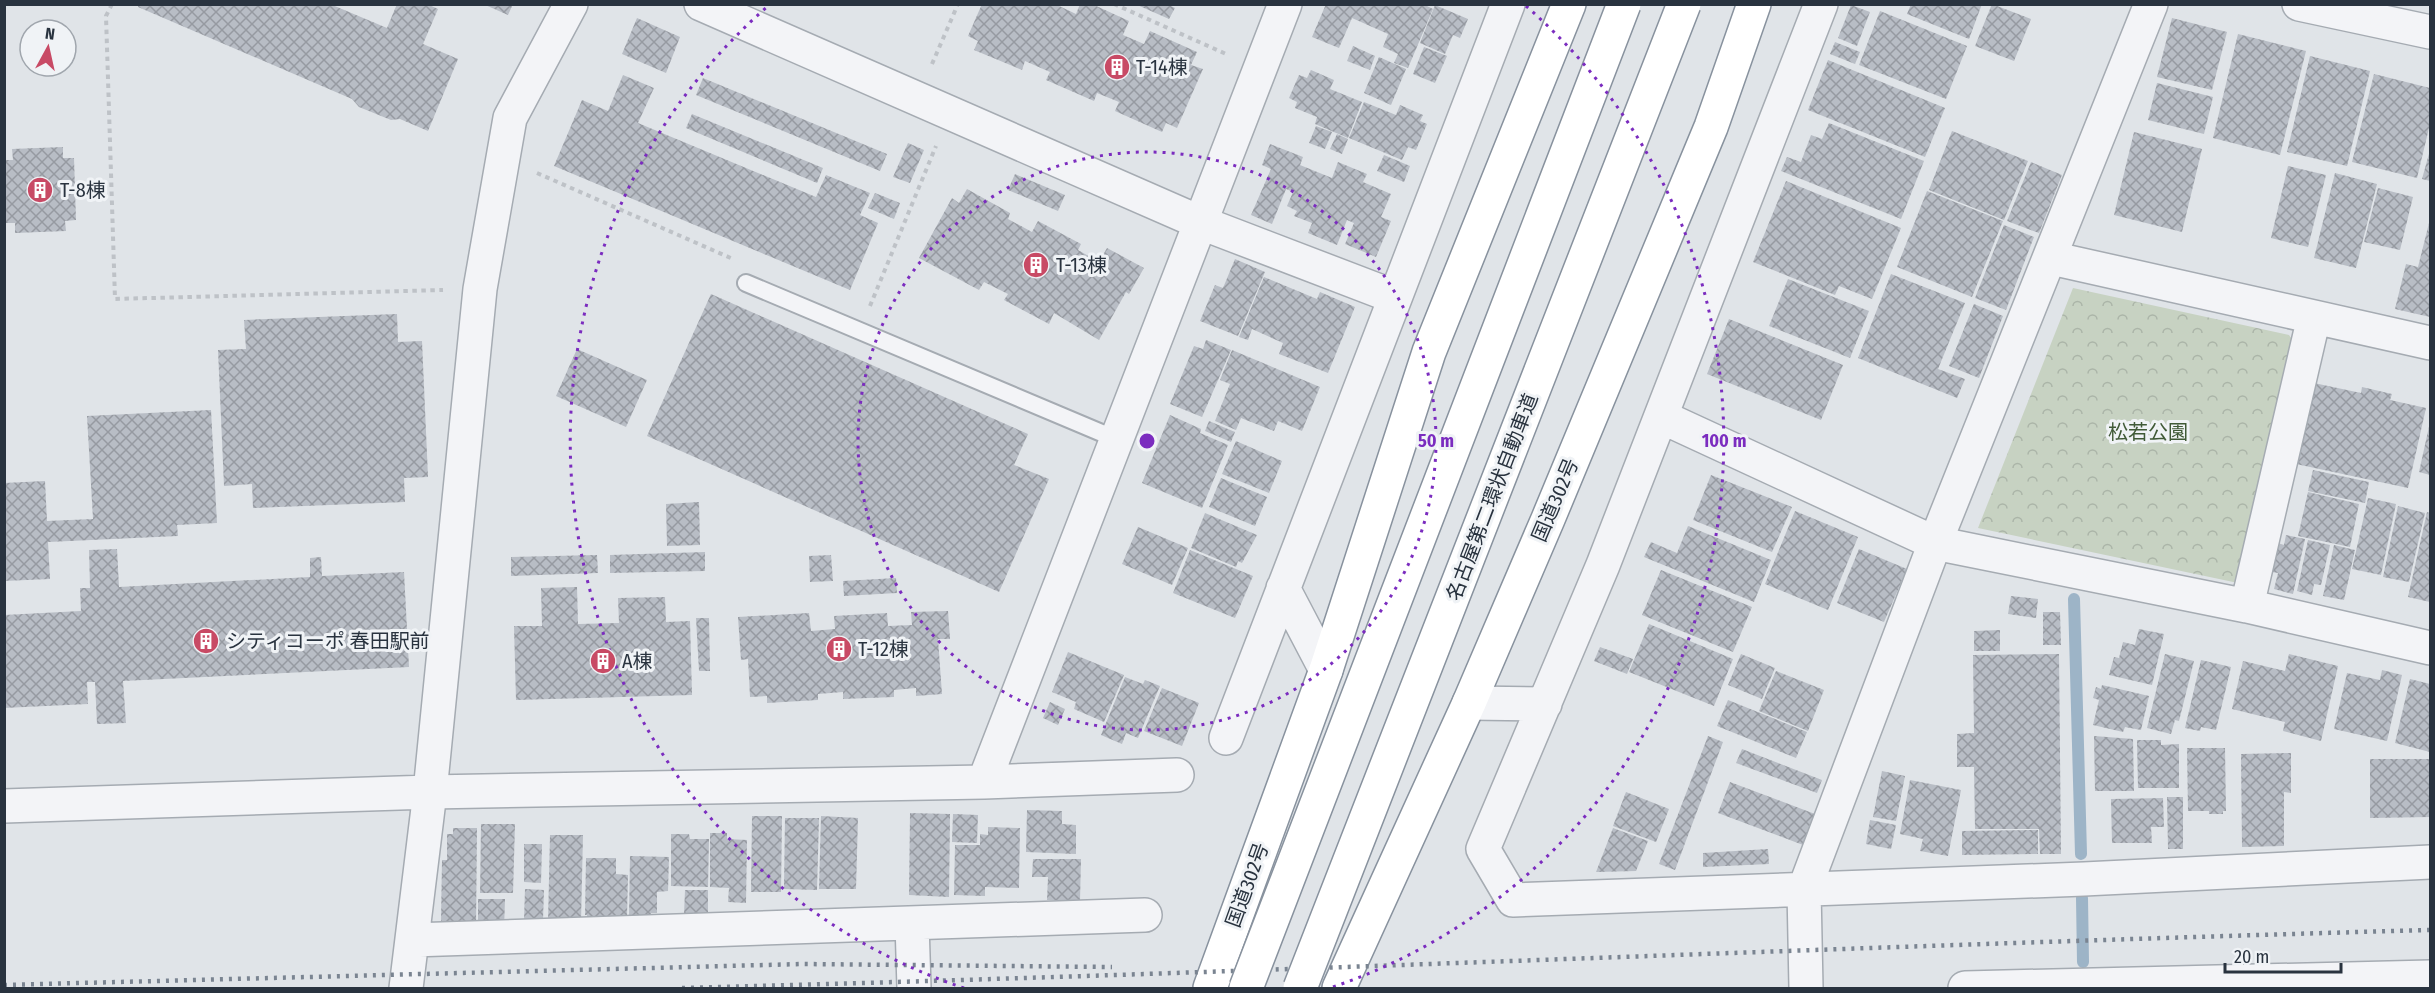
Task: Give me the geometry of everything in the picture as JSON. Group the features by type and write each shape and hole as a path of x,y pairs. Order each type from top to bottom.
{"highway":[{"name":"国道302号","path":"1210,988 1326,670 1429,352 1569,4"},
{"path":"1246,988 1624,4"},
{"name":"名古屋第二環状自動車道","path":"1300,988 1684,4"},
{"name":"国道302号","path":"1339,988 1469,703 1711,127 1754,4"}],"street":[{"path":"406,988 430,792 480,289 510,118 571,4"},
{"path":"701,4 1199,222 1395,297"},
{"path":"984,782 1285,4"},
{"path":"1226,738 1508,4"},
{"path":"1821,4 1662,417 1483,849 1513,900 1804,890 2430,862"},
{"path":"1806,988 1804,890 1935,543 2151,4"},
{"path":"2299,4 2430,32"},
{"path":"2051,258 2430,343"},
{"path":"2247,606 2314,317"},
{"path":"1662,417 1935,543 2247,606 2430,648"},
{"path":"1284,588 1326,670"},
{"path":"1469,703 1545,704"},
{"path":"4,806 430,792 984,782 1177,775"},
{"path":"412,940 1145,915"},
{"path":"912,923 914,988"},
{"path":"1965,988 2430,977"}],"lane":[{"path":"746,283 1116,439"}],"path":[{"path":"112,4 106,16 116,299 480,289"},
{"path":"917,98 958,4"},
{"path":"1114,4 1260,68"},
{"path":"860,332 950,112"},
{"path":"503,159 753,267 746,283"}],"green space":[{"name":"松若公園","path":"2073,288 2289,335 2296,345 2238,583 1978,528"}],"building":[{"path":"139,4 330,4 387,28 397,4 427,4 438,9 423,44 458,59 428,131 400,119 391,120 359,107 352,99 138,7"},
{"path":"483,4 513,4 508,15"},
{"name":"T-14棟","path":"982,4 1055,4 1076,14 1080,4 1092,4 1129,21 1123,35 1144,44 1150,31 1197,52 1191,65 1203,69 1177,128 1166,123 1162,132 1115,111 1119,102 1097,93 1094,101 1046,80 1050,72 1025,61 1022,70 974,50 978,41 968,36"},
{"path":"1135,4 1167,4 1175,8 1169,19"},
{"path":"1326,4 1423,4 1433,9 1408,68 1394,63 1398,54 1383,47 1388,34 1352,18 1339,48 1312,37"},
{"path":"1911,4 1982,4 1969,39 1907,14"},
{"path":"1992,4 2031,19 2014,61 1975,46"},
{"path":"1435,5 1468,19 1460,38 1453,35 1445,54 1420,43"},
{"path":"1851,5 1870,12 1857,46 1838,38"},
{"path":"1880,11 1967,46 1946,99 1859,65"},
{"path":"637,18 680,37 666,73 622,54"},
{"path":"2172,18 2227,32 2212,90 2157,77"},
{"path":"2238,34 2306,51 2280,155 2213,138"},
{"path":"1835,42 1860,52 1855,64 1830,54"},
{"path":"1353,46 1375,56 1370,70 1347,61"},
{"path":"1424,47 1447,56 1435,83 1413,74"},
{"path":"2310,56 2370,71 2347,166 2287,152"},
{"path":"1379,57 1406,69 1391,105 1364,93"},
{"path":"1828,60 1945,108 1925,157 1808,110"},
{"path":"1311,70 1334,80 1330,89 1362,102 1348,138 1315,124 1317,117 1295,108 1297,102 1289,98 1299,75 1307,78"},
{"path":"2374,74 2430,88 2430,124 2417,178 2352,162"},
{"path":"623,75 654,88 638,123 816,197 826,175 870,193 860,215 878,223 850,290 554,166 582,100 608,111"},
{"path":"703,78 887,154 880,171 696,95"},
{"path":"2157,83 2213,97 2204,134 2148,120"},
{"path":"1364,102 1396,115 1400,105 1423,115 1420,121 1427,124 1416,150 1408,147 1402,160 1349,138"},
{"path":"692,114 823,168 817,183 686,128"},
{"path":"1829,123 1924,161 1901,219 1781,171 1787,157 1801,162 1811,135 1822,139"},
{"path":"1316,126 1332,132 1325,149 1309,143"},
{"path":"1952,131 2028,161 2004,220 1929,190"},
{"path":"2134,132 2202,149 2182,232 2114,215"},
{"path":"1337,134 1348,139 1342,154 1330,149"},
{"path":"908,143 924,150 910,183 893,177"},
{"path":"1270,144 1303,157 1300,165 1332,178 1338,162 1367,174 1363,182 1391,194 1381,217 1391,221 1376,257 1345,244 1354,223 1347,220 1337,245 1308,233 1312,223 1294,216 1297,211 1287,206 1293,192 1286,189 1272,224 1251,215 1271,169 1262,165"},
{"name":"T-8棟","path":"63,147 63,158 74,158 76,220 65,221 66,231 15,233 15,223 4,223 4,160 13,160 12,149"},
{"path":"2430,150 2430,181 2422,179"},
{"path":"1384,155 1410,166 1404,182 1377,171"},
{"path":"2031,162 2062,175 2039,233 2007,221"},
{"path":"2288,166 2326,175 2308,247 2271,238"},
{"path":"2335,173 2377,184 2356,268 2314,258"},
{"path":"1015,174 1065,195 1058,211 1008,190"},
{"path":"1786,181 1901,228 1872,299 1839,286 1835,295 1753,262"},
{"path":"2378,188 2413,197 2400,250 2364,242"},
{"name":"T-13棟","path":"967,189 1010,213 1008,219 1032,232 1038,221 1081,244 1078,250 1099,262 1107,248 1144,268 1129,294 1126,292 1099,340 1054,313 1049,324 1004,300 1008,294 984,282 979,290 919,258 952,198 959,203"},
{"path":"1927,191 2003,221 1972,297 1897,267"},
{"path":"875,193 900,203 894,219 868,208"},
{"path":"2430,219 2430,317 2395,309 2406,264 2418,267"},
{"path":"2004,225 2034,237 2006,310 1975,298"},
{"path":"1235,259 1265,272 1238,336 1200,321 1215,285 1223,288"},
{"path":"1891,274 1965,303 1938,369 1965,379 1957,398 1858,358"},
{"path":"1264,277 1317,299 1320,292 1355,307 1328,373 1279,354 1283,343 1252,329 1248,340 1239,337"},
{"path":"1788,279 1869,311 1850,358 1769,326"},
{"path":"711,294 1028,434 1014,465 1049,479 999,592 647,436"},
{"path":"1974,304 2003,316 1979,378 1949,366"},
{"path":"397,314 398,342 422,341 428,477 404,478 405,502 253,508 252,484 224,486 218,350 246,349 244,320"},
{"path":"1729,319 1843,365 1821,420 1707,374"},
{"path":"1206,340 1231,350 1202,417 1170,404 1194,346 1203,349"},
{"path":"577,349 647,380 626,427 556,396"},
{"path":"1232,350 1320,387 1302,431 1278,421 1274,431 1241,418 1236,430 1215,421 1230,384 1220,380"},
{"path":"2314,383 2361,393 2362,387 2392,394 2390,400 2426,408 2408,488 2296,464"},
{"path":"211,410 217,523 177,525 178,536 48,542 50,579 4,581 4,483 45,481 47,521 93,519 87,416"},
{"path":"1170,415 1201,429 1200,433 1228,445 1202,508 1142,483"},
{"path":"1209,421 1235,432 1231,442 1205,431"},
{"path":"2430,422 2430,475 2419,472"},
{"path":"1236,441 1282,461 1269,493 1222,474"},
{"path":"2313,470 2369,482 2365,503 2308,491"},
{"path":"1711,475 1792,507 1772,552 1693,520"},
{"path":"1221,478 1267,497 1255,526 1209,507"},
{"path":"2308,492 2359,504 2350,547 2298,536"},
{"path":"2368,498 2396,504 2381,575 2352,569"},
{"path":"699,502 700,545 667,546 666,504"},
{"path":"2398,506 2425,513 2409,582 2383,577"},
{"path":"1795,511 1858,537 1828,610 1765,584"},
{"path":"2427,512 2430,513 2430,602 2408,597"},
{"path":"1205,513 1257,535 1242,563 1238,561 1236,567 1191,548"},
{"path":"1688,526 1771,560 1754,602 1644,557 1651,542 1677,553"},
{"path":"1138,527 1188,548 1172,585 1122,564"},
{"path":"2286,535 2305,539 2293,594 2274,589 2278,573 2272,572 2278,543 2284,545"},
{"path":"2308,540 2330,545 2321,585 2314,584 2312,595 2297,591"},
{"path":"2334,545 2355,550 2344,600 2323,596"},
{"name":"シティコーポ 春田駅前","path":"117,549 119,587 310,577 310,558 321,557 322,576 404,572 409,667 123,681 126,723 97,724 95,682 87,682 88,704 4,708 4,615 81,611 80,588 90,588 89,550"},
{"path":"1859,549 1907,569 1884,622 1837,603"},
{"path":"1190,550 1253,576 1235,618 1173,593"},
{"path":"705,552 705,571 610,573 610,555"},
{"path":"597,555 598,573 511,576 511,557"},
{"path":"831,555 833,581 810,582 809,556"},
{"path":"1661,570 1752,607 1733,652 1642,615"},
{"path":"896,578 897,593 844,596 843,581"},
{"name":"A棟","path":"577,587 578,624 619,623 618,598 665,597 666,622 690,621 692,695 516,700 514,626 542,626 541,588"},
{"path":"2011,596 2038,599 2036,618 2008,614"},
{"name":"T-12棟","path":"948,611 950,639 938,639 942,694 916,696 916,688 894,690 894,697 843,699 843,692 818,694 818,700 767,703 767,696 750,697 748,659 741,660 738,617 809,613 811,631 835,629 834,616 887,613 888,626 912,625 911,612"},
{"path":"2043,612 2060,612 2061,645 2043,645"},
{"path":"696,618 709,618 710,671 699,671"},
{"path":"1649,624 1733,659 1714,706 1629,672"},
{"path":"2139,629 2164,634 2152,685 2109,675 2114,657 2119,658 2123,642 2135,645"},
{"path":"2000,630 2000,651 1974,651 1974,631"},
{"path":"1600,647 1633,659 1627,674 1594,661"},
{"path":"1068,652 1124,675 1104,722 1074,709 1076,702 1052,692"},
{"path":"1741,654 1775,668 1762,699 1728,685"},
{"path":"2059,654 2061,854 2040,854 2039,829 1975,829 1974,767 1957,767 1957,734 1974,733 1973,655"},
{"path":"2165,654 2194,661 2179,721 2175,720 2171,734 2147,728"},
{"path":"2289,654 2338,666 2321,741 2283,731 2285,722 2232,709 2243,661 2285,671"},
{"path":"2201,660 2231,667 2216,730 2201,727 2200,731 2185,728"},
{"path":"2382,670 2402,675 2387,741 2334,729 2347,673 2380,680"},
{"path":"1776,671 1824,690 1808,731 1759,711"},
{"path":"1125,677 1143,684 1145,680 1160,686 1138,738 1126,733 1122,744 1101,735"},
{"path":"2410,679 2430,684 2430,752 2395,743"},
{"path":"2102,685 2149,696 2141,730 2125,727 2123,732 2093,725 2099,700 2093,698 2096,687 2101,689"},
{"path":"1162,688 1199,703 1182,746 1144,731"},
{"path":"1728,700 1807,732 1796,758 1717,726"},
{"path":"1050,702 1065,709 1058,725 1043,718"},
{"path":"1708,736 1723,742 1675,870 1659,864"},
{"path":"2094,736 2133,739 2134,791 2095,791"},
{"path":"2137,740 2161,740 2161,745 2179,744 2179,788 2138,788"},
{"path":"2187,748 2225,748 2226,811 2223,811 2223,814 2188,811"},
{"path":"1742,749 1822,780 1817,793 1736,763"},
{"path":"2291,753 2291,793 2284,792 2284,846 2242,847 2241,754"},
{"path":"2370,759 2430,759 2430,817 2370,818"},
{"path":"1882,771 1905,776 1896,821 1873,817"},
{"path":"1910,780 1961,790 1948,856 1920,851 1923,839 1900,834"},
{"path":"1730,782 1815,814 1803,845 1718,813"},
{"path":"1626,792 1669,809 1656,842 1613,826"},
{"path":"2167,797 2183,797 2183,849 2168,849"},
{"path":"2163,798 2164,827 2151,827 2152,843 2112,843 2111,799"},
{"path":"1027,810 1062,811 1062,824 1076,825 1076,854 1026,852"},
{"path":"910,813 950,814 949,897 909,895"},
{"path":"953,814 978,815 977,843 952,842"},
{"path":"752,816 782,816 781,892 751,892"},
{"path":"821,816 858,818 856,889 819,889"},
{"path":"785,818 819,818 817,890 784,889"},
{"path":"1870,820 1896,825 1891,849 1866,844"},
{"path":"481,824 515,824 513,893 480,893"},
{"path":"988,827 1020,828 1019,888 985,887 985,896 954,895 955,845 980,845 980,834 988,835"},
{"path":"453,828 477,828 476,928 451,927 451,921 441,921 442,860 447,860 447,834 453,834"},
{"path":"1613,828 1648,841 1636,871 1596,872"},
{"path":"2038,830 2038,854 1962,855 1962,831"},
{"path":"710,833 727,833 727,839 747,840 746,903 728,902 729,888 710,887"},
{"path":"671,834 689,834 690,839 709,839 708,887 671,886"},
{"path":"550,835 583,835 581,922 548,922"},
{"path":"524,844 542,844 541,883 524,882"},
{"path":"1768,849 1769,864 1703,867 1703,853"},
{"path":"630,856 669,857 668,891 657,892 657,913 651,913 651,918 629,918"},
{"path":"586,858 616,858 616,874 628,875 627,916 615,916 615,919 587,919 585,915"},
{"path":"1033,859 1081,859 1080,901 1047,900 1048,877 1032,877"},
{"path":"525,889 544,890 543,920 524,920"},
{"path":"685,890 708,890 708,916 684,915"},
{"path":"478,899 505,899 504,930 478,929"}],"waterway":[{"path":"2074,599 2081,854"},
{"path":"2082,898 2083,962"}],"railway":[{"path":"682,988 2430,930"},
{"path":"4,985 803,964 1112,967"}],"place":[{"name":"T-14棟","path":"1117,67"},
{"name":"T-8棟","path":"40,190"},
{"name":"T-13棟","path":"1036,265"},
{"name":"シティコーポ 春田駅前","path":"206,641"},
{"name":"T-12棟","path":"839,649"},
{"name":"A棟","path":"603,661"}]}
